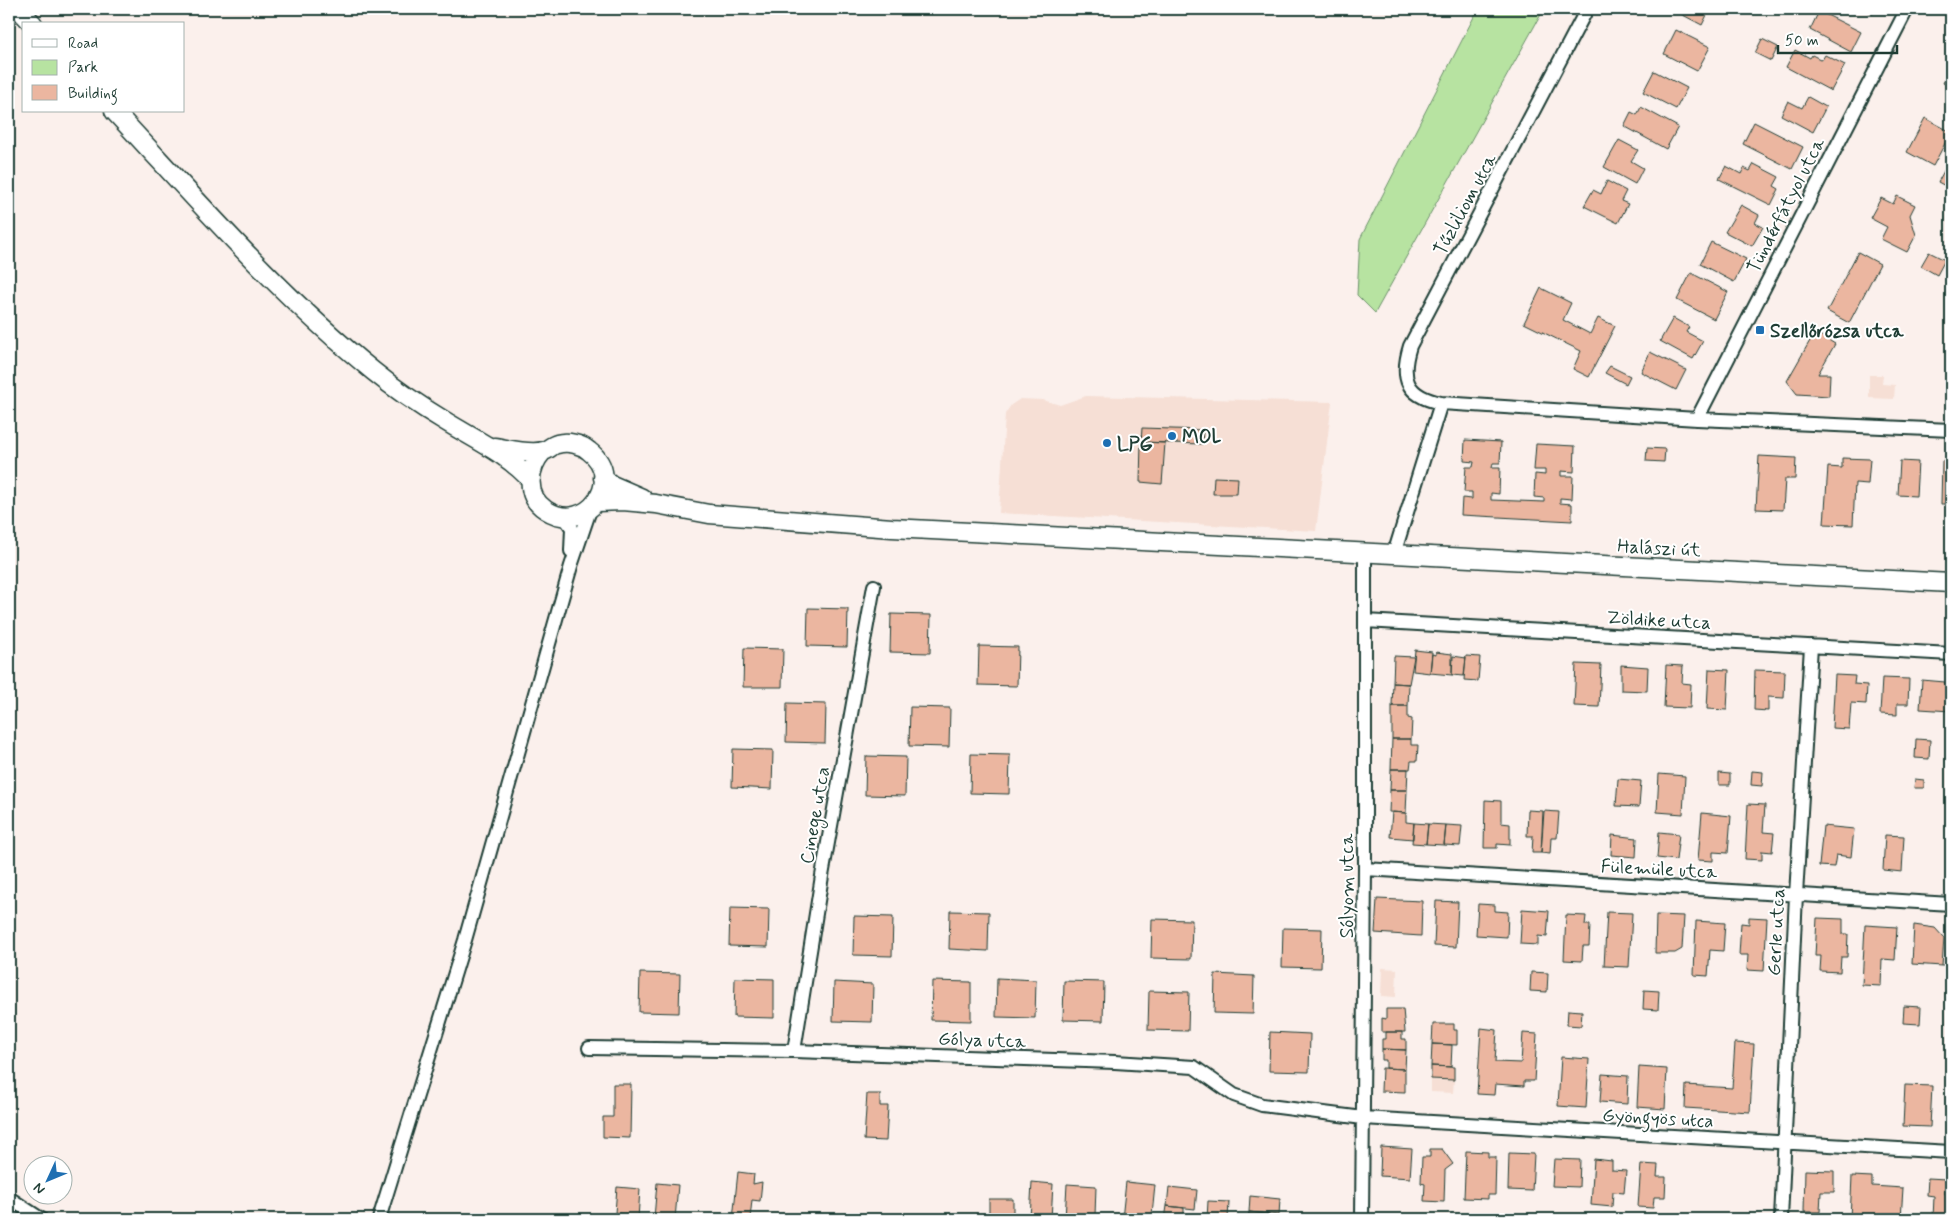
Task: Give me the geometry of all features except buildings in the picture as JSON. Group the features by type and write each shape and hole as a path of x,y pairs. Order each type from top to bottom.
{"main road":[{"path":"19,9 31,22"},
{"path":"115,112 271,280 312,320 382,378 445,421 489,446 529,478"},
{"path":"489,446 523,451 543,451 557,444 577,444 589,450 597,458 603,478 601,493 594,505"},
{"path":"543,451 532,467 529,478 535,499 543,508 565,518 576,516 594,505 623,501 656,504"},
{"path":"603,478 612,485 656,504"},
{"name":"Halászi út","path":"656,504 710,514 801,523 1951,583"}],"street":[{"name":"Tűzliliom utca","path":"1440,403 1424,400 1412,390 1406,379 1405,363 1410,346 1587,9"},
{"name":"Tündérfátyol utca","path":"1697,419 1907,9"},
{"path":"1394,554 1440,403 1697,419 1951,430"},
{"path":"379,1219 465,940 571,566 594,505"},
{"path":"565,518 572,528 571,566"},
{"name":"Sólyom utca","path":"1362,1219 1365,553"},
{"name":"Cinege utca","path":"794,1051 822,876 874,586"},
{"name":"Zöldike utca","path":"1365,621 1951,654"},
{"name":"Gerle utca","path":"1781,1219 1796,895 1811,646"},
{"name":"Fülemüle utca","path":"1365,869 1951,904"},
{"name":"Gólya utca","path":"589,1048 794,1051 1115,1062 1194,1068 1234,1095 1262,1105 1363,1118"},
{"name":"Gyöngyös utca","path":"1363,1118 1951,1152"},
{"path":"9,1198 40,1219"}],"shaded area":[{"path":"1869,375 1883,375 1882,384 1895,385 1894,399 1869,398"},
{"path":"1086,396 1332,402 1316,531 999,513 1005,414 1011,405 1020,399 1043,400 1060,405"},
{"path":"1382,968 1397,969 1396,997 1381,996"},
{"path":"1431,1079 1454,1080 1453,1093 1431,1092"}],"green space":[{"path":"1478,9 1544,9 1375,313 1357,295 1360,239"}],"place":[{"name":"Szellőrózsa utca","path":"1760,330"},
{"name":"MOL","path":"1172,436"},
{"name":"LPG","path":"1107,443"}]}
